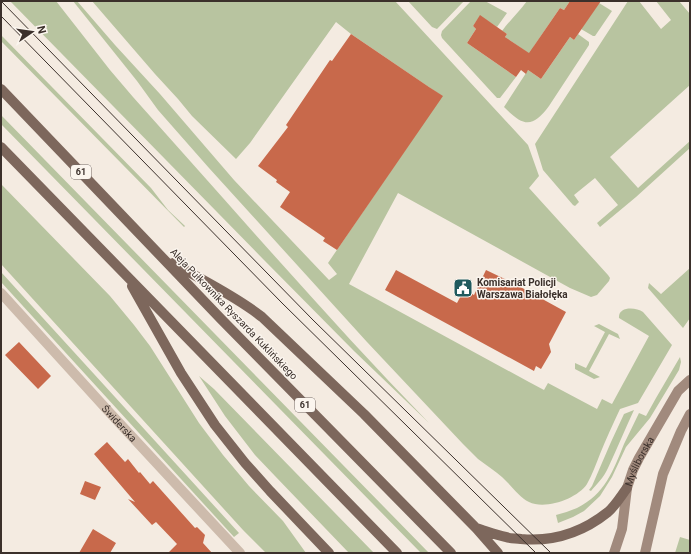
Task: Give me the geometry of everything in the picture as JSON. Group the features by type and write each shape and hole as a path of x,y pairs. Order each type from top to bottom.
{"main road":[{"name":"Aleja Pułkownika Ryszarda Kuklińskiego","path":"1,89 221,319 451,553"},
{"path":"1,147 397,553"},
{"path":"161,256 228,293 262,317 364,414 476,528 498,553"},
{"path":"125,274 181,373 215,425 245,463 329,553"},
{"path":"476,528 507,538 528,540 562,536 576,532 609,511 627,488"}],"street":[{"name":"Świderska","path":"1,293 240,553"},
{"name":"Myśliborska","path":"614,553 622,529 627,488 633,470 678,391 690,380"},
{"path":"645,553 663,474 690,414"}],"green space":[{"path":"10,1 56,1 133,97 316,302 429,423 354,351"},
{"path":"73,1 77,1 234,180 329,280 337,274 328,263 442,96 351,34 336,22 250,143 236,159 192,116 92,1 395,1 528,145 539,176 529,188 610,278 597,295 591,297 570,288 398,193 349,284 544,390 548,383 597,409 602,399 612,404 649,336 619,318 619,314 621,311 628,309 636,309 643,312 672,345 638,403 620,409 587,484 576,494 560,502 543,505 536,504 529,502 522,497 502,477 478,459 367,342 209,168 158,110 137,81"},
{"path":"408,1 464,1 437,29 432,27"},
{"path":"471,1 485,1 507,13 497,27 480,16 473,26 476,29 467,43 516,77 500,98 497,98 442,38 441,35 442,31"},
{"path":"527,1 570,1 564,10 560,8 534,46 531,55 505,37 507,34 502,31"},
{"path":"628,1 639,1 661,29 671,20 656,1 679,1 690,14 690,85 610,157 638,188 690,141 690,148 636,197 600,227 597,223 618,205 595,178 574,195 579,202 575,206 573,205 543,170 535,144"},
{"path":"599,3 612,11 595,36 593,36 581,29"},
{"path":"578,34 589,42 589,45 549,106 537,119 527,122 522,121 504,107 528,70 541,79 570,37 574,40"},
{"path":"1,35 151,188 168,210 185,226 184,227 1,41"},
{"path":"1,115 429,553 421,553 1,124"},
{"path":"1,184 110,296 134,325 150,346 199,423 223,455 249,486 283,521 306,553 266,553 243,530 1,264"},
{"path":"690,268 690,318 683,328 648,288 649,283 661,294"},
{"path":"1,272 239,533 234,537 1,282"},
{"path":"599,324 618,334 620,339 609,334 589,371 600,377 594,379 575,369 575,363 586,368 605,332 594,326"},
{"path":"680,357 681,362 679,370 650,418 626,447 612,477 600,496 584,511 558,523 556,515 577,508 587,502 595,496 607,481 639,413 646,416"},
{"path":"199,376 214,389 374,553 349,553 255,455 225,416"},
{"path":"634,410 606,471 591,491 589,490 624,414"},
{"path":"680,537 690,540 690,553 675,553"}],"building":[{"path":"570,1 601,1 574,40 570,37 541,79 528,70 526,74 521,70 516,77 467,43 476,29 473,26 480,15 507,34 505,37 529,53 560,8 564,10"},
{"path":"351,34 443,96 337,250 323,241 325,238 280,207 290,192 258,166 288,127 286,125 330,60 332,61"},
{"path":"396,270 457,303 464,290 474,295 486,270 566,312 549,344 551,352 541,369 536,366 534,371 385,290"},
{"path":"19,342 51,376 38,389 5,355"},
{"path":"107,442 125,462 128,459 150,484 153,481 195,528 197,527 205,535 203,543 212,553 168,553 177,544 156,522 152,525 128,499 135,502 94,454"},
{"path":"85,481 101,487 95,500 80,494"},
{"path":"93,529 116,543 110,553 79,553"}],"tram line":[{"path":"1,1 313,320 551,553"},
{"path":"1,16 282,303 536,553"}],"place":[{"name":"Komisariat Policji Warszawa Białołęka","path":"463,288"}]}
